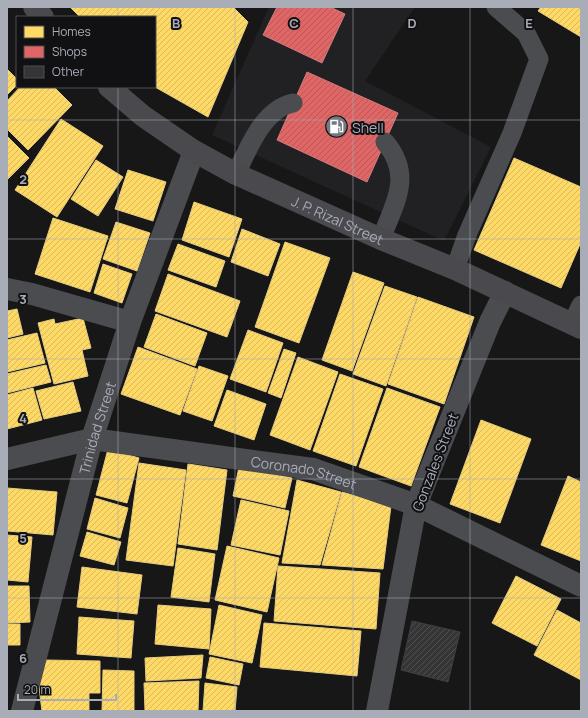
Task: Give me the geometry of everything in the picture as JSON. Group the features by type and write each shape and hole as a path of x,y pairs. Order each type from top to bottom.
{"main road":[{"path":"34,7 42,16"},
{"name":"J. P. Rizal Street","path":"110,88 143,116 194,151 236,174 381,239 455,269 505,292 578,319"}],"street":[{"name":"Trinidad Street","path":"22,711 92,439 130,322 194,151"},
{"path":"7,289 32,294 130,322"},
{"name":"Gonzales Street","path":"376,711 416,505 489,326 505,292"},
{"name":"Coronado Street","path":"7,459 92,439 313,469 416,505 581,586"}],"lane":[{"path":"455,269 467,235 512,133 539,59 526,33 496,7"},
{"path":"236,174 256,132 285,104 293,103"},
{"path":"381,239 401,187 400,174 393,152 385,142"}],"shaded area":[{"path":"269,7 415,7 365,81 491,147 444,241 212,135"}],"building: Homes":[{"path":"70,7 233,7 248,22 208,117 156,88 156,16 79,16"},
{"path":"541,7 581,7 581,37 538,11"},
{"path":"7,69 16,78 16,86 7,95"},
{"path":"19,88 55,88 72,105 28,150 7,129 7,101"},
{"path":"61,119 103,146 57,217 15,190"},
{"path":"7,136 29,158 7,180"},
{"path":"514,158 581,187 581,242 561,288 474,250"},
{"path":"96,160 123,177 98,216 71,199"},
{"path":"128,170 166,182 153,221 115,209"},
{"path":"194,202 242,219 229,257 182,240"},
{"path":"53,218 108,236 90,292 35,274"},
{"path":"116,222 150,233 137,271 103,259"},
{"path":"242,229 280,244 268,276 231,262"},
{"path":"285,242 330,258 299,343 255,327"},
{"path":"178,244 225,261 216,287 168,270"},
{"path":"103,264 132,274 122,303 94,293"},
{"path":"353,272 384,283 352,371 322,360"},
{"path":"168,274 240,301 227,337 155,311"},
{"path":"385,286 417,297 386,386 353,374"},
{"path":"418,297 474,317 444,404 388,384"},
{"path":"17,309 23,334 7,338 7,311"},
{"path":"156,314 207,333 195,366 144,347"},
{"path":"83,318 91,348 82,350 88,376 54,384 38,323 54,319 55,324"},
{"path":"248,330 283,343 266,392 230,379"},
{"path":"37,333 45,363 7,372 7,340"},
{"path":"138,347 197,369 180,415 121,394"},
{"path":"284,349 296,353 281,398 268,393"},
{"path":"298,357 338,372 310,450 270,435"},
{"path":"46,365 51,382 7,393 7,374"},
{"path":"199,366 228,376 212,421 183,411"},
{"path":"340,374 383,389 356,466 313,451"},
{"path":"73,382 81,411 44,419 36,391"},
{"path":"33,388 42,420 7,429 7,395"},
{"path":"387,388 440,407 411,486 359,467"},
{"path":"227,390 266,404 254,440 214,426"},
{"path":"481,420 531,439 500,523 450,504"},
{"path":"108,449 139,458 127,503 96,495"},
{"path":"139,463 186,470 173,566 126,560"},
{"path":"188,464 227,470 217,550 178,544"},
{"path":"239,467 292,478 285,508 233,496"},
{"path":"568,476 581,482 581,561 541,545"},
{"path":"297,480 341,492 320,565 282,563"},
{"path":"7,488 57,492 53,535 7,531"},
{"path":"342,492 391,506 383,569 322,565"},
{"path":"95,498 128,508 120,538 87,529"},
{"path":"241,500 289,511 280,555 231,545"},
{"path":"87,532 121,542 114,565 80,556"},
{"path":"7,535 32,537 28,582 7,580"},
{"path":"227,546 279,558 267,612 215,600"},
{"path":"178,548 215,554 209,602 171,597"},
{"path":"278,566 380,573 376,629 274,621"},
{"path":"82,567 142,575 137,614 77,607"},
{"path":"516,576 561,599 537,646 492,623"},
{"path":"7,586 29,586 30,622 7,623"},
{"path":"158,605 211,609 209,649 155,644"},
{"path":"219,605 262,615 252,663 209,654"},
{"path":"557,610 581,623 581,680 534,655"},
{"path":"79,617 134,621 131,658 77,654"},
{"path":"264,623 361,631 357,676 260,667"},
{"path":"7,624 20,624 20,645 7,645"},
{"path":"203,655 201,678 146,681 145,658"},
{"path":"210,657 243,664 239,685 206,678"},
{"path":"45,660 100,661 100,693 89,693 89,711 42,711 38,680"},
{"path":"103,670 134,671 134,711 102,711"},
{"path":"199,681 198,711 145,711 144,683"},
{"path":"205,683 237,687 235,711 203,711"}],"building: Shops":[{"path":"277,7 330,7 345,14 322,63 263,35"},
{"name":"Shell","path":"307,72 398,113 367,182 277,140"}],"building: Other":[{"path":"412,621 460,632 448,682 401,670"}],"place":[{"name":"Shell","path":"337,127"}]}
